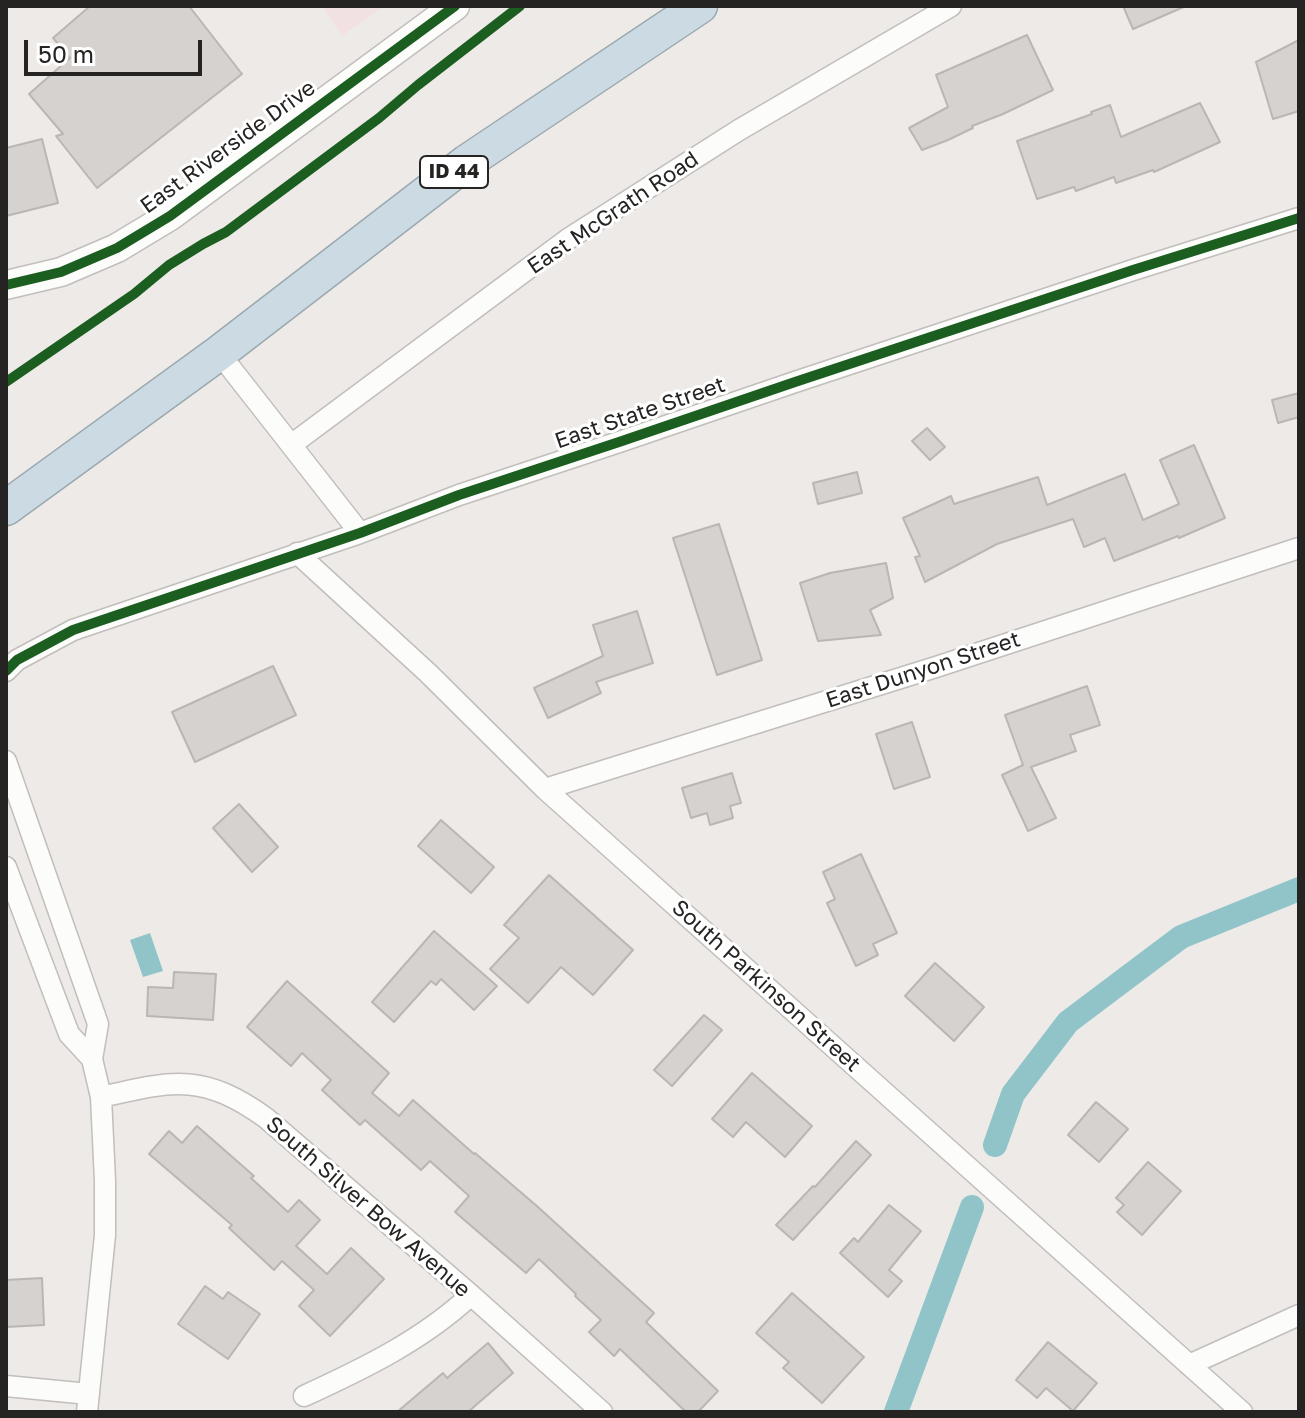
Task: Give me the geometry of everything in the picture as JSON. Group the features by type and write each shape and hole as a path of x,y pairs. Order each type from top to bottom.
{"highway":[{"name":"ID 44","path":"6,508 219,353 467,162 700,6"}],"street":[{"name":"East Riverside Drive","path":"6,285 61,272 117,248 157,224 455,6"},
{"name":"East McGrath Road","path":"291,445 568,239 739,130 951,6"},
{"name":"East State Street","path":"6,671 17,660 73,630 795,382 1299,218"},
{"path":"219,353 360,533"},
{"name":"East Dunyon Street","path":"545,789 936,667 1299,548"},
{"name":"South Parkinson Street","path":"297,553 428,673 545,789 1242,1412"},
{"path":"6,761 98,1024 92,1059 101,1097 105,1181 105,1235 88,1403 6,1386"},
{"path":"6,867 69,1034 92,1059"},
{"name":"South Silver Bow Avenue","path":"101,1097 163,1084 191,1084 218,1090 243,1102 266,1118 471,1295 602,1412"},
{"path":"304,1396 354,1374 401,1347 447,1317 471,1295"},
{"path":"1189,1365 1299,1315"}],"shaded area":[{"path":"322,6 384,6 342,36"}],"water":[{"path":"150,933 163,971 143,977 130,940"}],"building":[{"path":"90,6 189,6 242,74 97,188 56,136 63,134 29,94 70,58 53,38"},
{"path":"1123,6 1186,6 1133,29"},
{"path":"1027,35 1053,90 922,150 909,128 948,107 936,75"},
{"path":"1299,40 1299,111 1273,119 1256,62"},
{"path":"1200,103 1220,142 1154,172 1116,183 1114,177 1076,191 1074,187 1037,199 1017,141 1110,105 1121,137"},
{"path":"42,139 58,203 6,216 6,148"},
{"path":"1299,393 1299,417 1278,423 1272,400"},
{"path":"927,428 945,447 930,460 912,441"},
{"path":"1194,445 1225,518 1114,561 1105,538 1084,547 1073,519 997,544 925,582 915,557 920,556 903,518 951,496 954,504 1038,477 1047,505 1125,474 1143,520 1179,504 1160,460"},
{"path":"857,472 862,493 818,504 813,483"},
{"path":"719,524 762,660 717,675 673,538"},
{"path":"886,563 893,598 870,610 881,635 818,641 800,583 830,573"},
{"path":"637,611 653,663 596,682 601,693 548,718 534,688 603,656 593,625"},
{"path":"273,666 296,715 195,762 172,712"},
{"path":"1087,686 1100,725 1070,735 1076,751 1031,767 1056,818 1028,831 1002,775 1023,765 1005,715"},
{"path":"912,722 930,777 894,789 876,734"},
{"path":"732,773 741,803 730,806 733,818 710,825 707,813 691,818 682,788"},
{"path":"239,804 278,847 252,872 213,828"},
{"path":"441,820 494,867 471,893 418,846"},
{"path":"861,854 897,933 873,944 878,955 856,966 827,903 835,899 823,872"},
{"path":"549,875 633,950 593,995 561,967 528,1003 490,969 519,938 504,925"},
{"path":"434,931 497,986 474,1010 441,979 436,985 431,981 394,1022 372,1002"},
{"path":"935,963 984,1007 954,1041 905,996"},
{"path":"174,972 216,974 213,1020 147,1016 148,987 173,988"},
{"path":"287,981 389,1073 372,1093 399,1116 413,1100 538,1207 654,1313 646,1322 718,1391 698,1412 686,1412 620,1349 614,1356 589,1332 601,1320 539,1259 526,1273 455,1212 469,1196 430,1161 421,1170 365,1120 360,1125 322,1090 331,1080 302,1053 291,1066 247,1027"},
{"path":"704,1015 722,1030 672,1086 654,1070"},
{"path":"752,1073 812,1126 785,1157 746,1122 733,1137 712,1119"},
{"path":"1096,1102 1128,1129 1099,1162 1068,1135"},
{"path":"197,1126 254,1176 251,1178 288,1212 299,1200 320,1220 296,1246 327,1274 351,1248 384,1279 330,1336 299,1306 314,1290 282,1261 274,1270 229,1228 232,1225 149,1154 169,1131 182,1143"},
{"path":"856,1141 871,1155 793,1240 776,1225"},
{"path":"1148,1162 1181,1191 1142,1235 1117,1212 1124,1205 1116,1198"},
{"path":"889,1205 921,1231 889,1270 902,1281 888,1297 840,1253 854,1238 858,1242"},
{"path":"42,1278 44,1325 6,1327 6,1280"},
{"path":"205,1286 223,1299 228,1292 260,1314 228,1359 178,1324"},
{"path":"792,1293 864,1357 822,1403 783,1368 789,1362 756,1333"},
{"path":"1048,1342 1097,1383 1073,1411 1046,1388 1037,1398 1016,1380"},
{"path":"488,1343 513,1373 468,1412 397,1412 443,1373 447,1378"}],"waterway":[{"path":"995,1145 1013,1094 1068,1022 1181,937 1299,889"},
{"path":"896,1412 972,1207"}],"cycle path":[{"path":"6,285 61,272 117,248 170,216 455,6"},
{"path":"6,382 134,294 169,265 226,232 379,118 520,6"},
{"path":"6,671 17,660 73,630 795,382 1299,218"}]}
